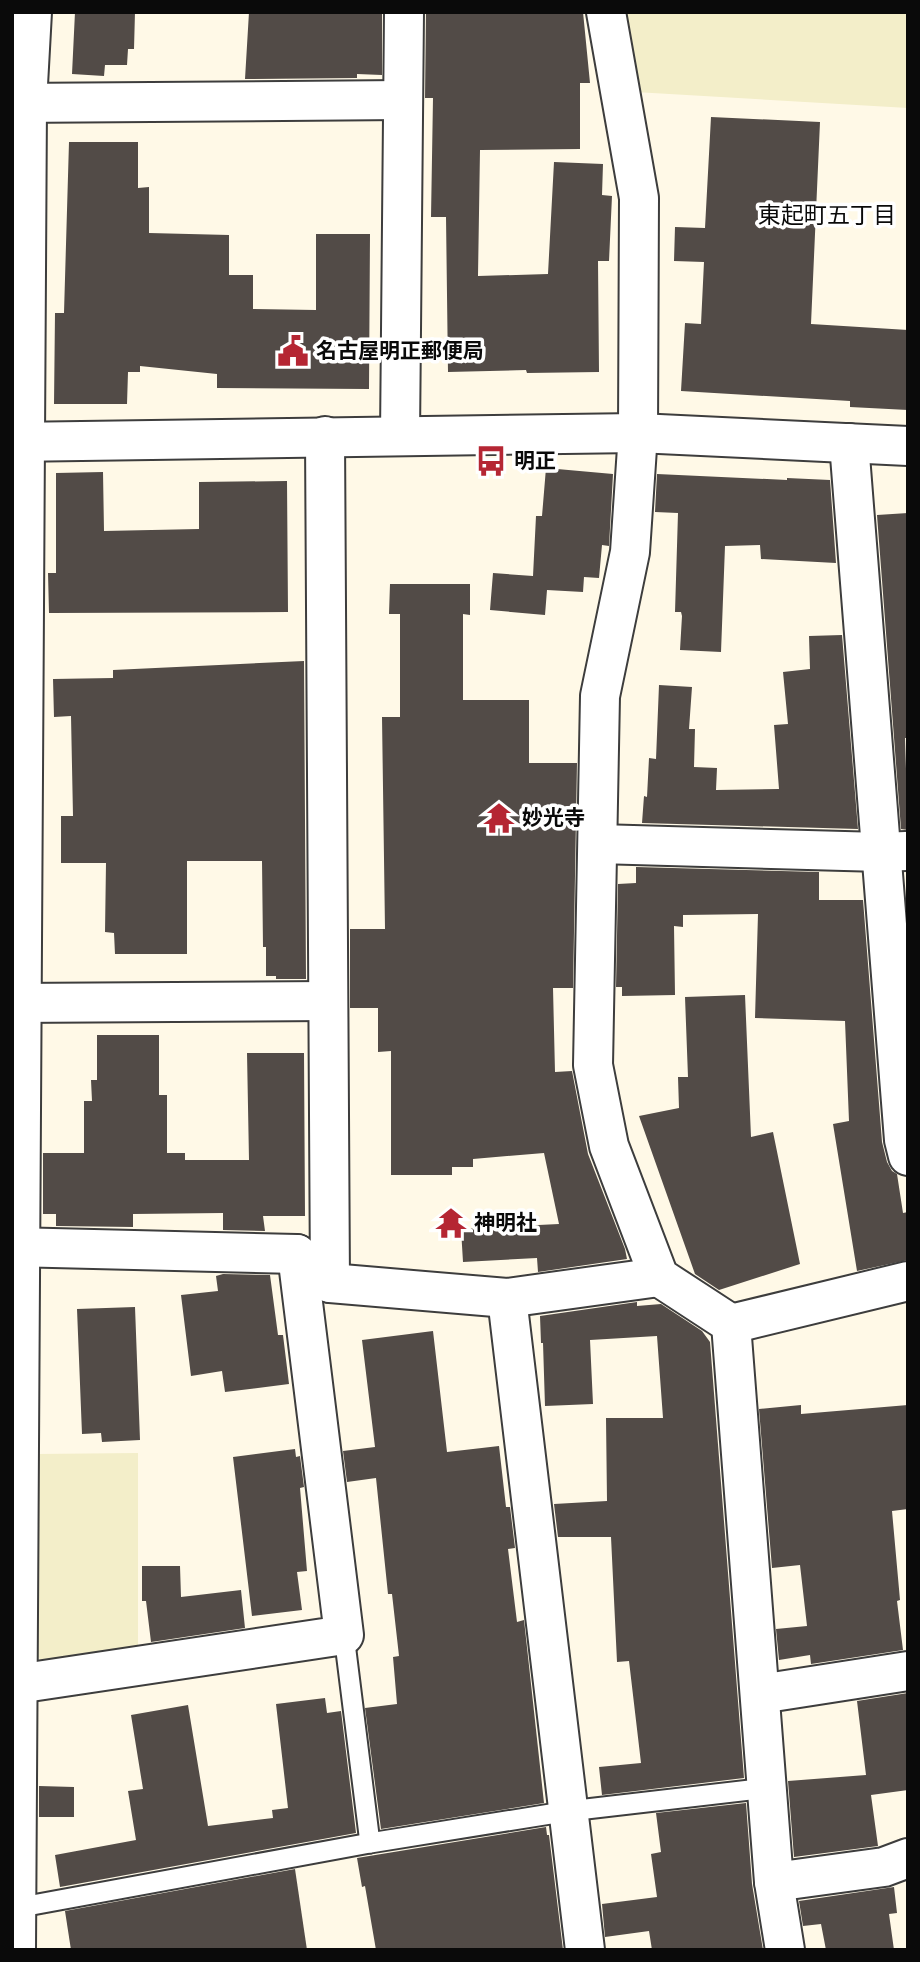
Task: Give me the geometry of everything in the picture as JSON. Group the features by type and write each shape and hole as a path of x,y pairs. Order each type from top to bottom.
{"street":[{"path":"16,1950 20,103 32,12"},
{"path":"400,436 404,12"},
{"path":"606,12 639,198 638,433 630,552 600,696 593,1065 609,1146 659,1278 731,1324 908,1281"},
{"path":"20,103 403,100"},
{"path":"19,442 638,433 908,446"},
{"path":"324,436 330,1283"},
{"path":"849,443 894,851 904,1140 908,1156"},
{"path":"598,844 894,851"},
{"path":"17,1003 328,1001"},
{"path":"17,1247 297,1254 330,1283 507,1297 659,1278"},
{"path":"17,1684 344,1634 297,1254"},
{"path":"507,1297 585,1950"},
{"path":"731,1324 774,1882 785,1950"},
{"path":"760,1694 908,1671"},
{"path":"774,1882 884,1867 908,1858"}],"lane":[{"path":"344,1634 370,1843"},
{"path":"16,1908 370,1843 569,1811 767,1788"}],"shaded area":[{"path":"620,12 908,12 908,108 635,92"},
{"path":"138,1453 138,1653 46,1665 31,1650 36,1454"}],"building":[{"path":"75,12 135,12 134,49 128,49 127,65 105,65 104,76 72,74"},
{"path":"249,12 382,12 382,75 357,74 357,78 245,79"},
{"path":"426,12 583,12 590,83 580,83 580,149 480,150 478,276 548,274 554,162 603,164 602,195 612,196 609,261 598,261 599,372 448,372 446,217 431,217 433,98 425,98"},
{"path":"711,117 820,122 811,324 908,330 908,410 850,407 850,401 681,391 685,323 701,324 704,262 674,261 675,227 705,228"},
{"path":"69,142 138,142 138,188 149,187 149,233 229,235 229,275 253,275 253,309 316,310 316,234 370,234 369,389 217,388 217,374 140,366 140,372 128,372 127,404 54,404 55,313 64,313"},
{"path":"546,468 613,474 609,546 602,545 599,578 584,577 583,592 547,590 545,615 490,610 493,573 533,576 536,516 542,516"},
{"path":"103,472 104,531 199,529 199,482 287,481 288,612 49,613 48,573 56,573 56,473"},
{"path":"657,474 830,480 836,563 761,559 760,545 725,546 721,652 680,650 682,616 681,612 675,612 678,513 655,512"},
{"path":"908,513 908,738 905,738 908,830 901,829 877,515"},
{"path":"390,584 470,584 470,615 463,614 463,700 529,700 529,763 577,763 573,988 553,988 555,1072 572,1071 588,1154 627,1259 538,1272 537,1258 463,1262 461,1229 559,1224 544,1153 473,1159 473,1167 452,1167 452,1175 391,1175 391,1051 378,1052 378,1008 350,1008 350,929 385,929 382,717 400,717 400,614 389,614"},
{"path":"842,635 858,829 642,823 644,796 647,797 649,758 656,759 659,685 692,687 689,729 695,729 694,767 717,768 716,790 779,789 774,725 788,724 783,672 810,669 809,636"},
{"path":"304,661 306,979 276,979 276,976 266,976 262,861 187,861 187,954 115,954 114,933 105,932 106,863 61,863 61,816 73,816 71,716 54,717 53,679 113,678 113,670"},
{"path":"636,867 819,872 819,900 863,900 882,1142 887,1162 897,1174 903,1213 908,1212 908,1260 857,1271 833,1124 849,1121 845,1021 755,1018 758,914 683,915 683,927 674,926 675,995 622,996 622,987 616,987 618,884 636,883"},
{"path":"745,995 751,1137 773,1132 800,1264 719,1290 695,1274 639,1116 679,1108 678,1077 688,1077 685,997"},
{"path":"97,1035 159,1035 159,1095 167,1095 167,1153 185,1153 185,1160 249,1160 247,1053 304,1053 305,1216 263,1216 265,1231 223,1230 223,1213 133,1214 133,1227 56,1226 56,1214 43,1214 43,1153 84,1153 84,1101 92,1101 91,1080 97,1080"},
{"path":"270,1275 278,1335 283,1335 289,1384 225,1392 222,1371 191,1376 181,1295 218,1291 216,1276"},
{"path":"637,1302 637,1306 661,1304 702,1331 710,1342 744,1778 602,1795 599,1767 641,1763 629,1661 617,1662 611,1537 558,1537 554,1504 607,1501 606,1418 663,1418 657,1336 590,1340 593,1404 545,1406 540,1316"},
{"path":"135,1307 140,1440 102,1442 101,1433 82,1434 77,1309"},
{"path":"433,1331 447,1452 499,1446 506,1507 510,1507 515,1548 508,1549 517,1622 524,1620 544,1803 381,1829 365,1708 397,1704 393,1657 399,1656 392,1594 388,1594 376,1478 347,1482 343,1451 375,1447 362,1340"},
{"path":"801,1405 801,1414 908,1405 908,1509 892,1511 900,1600 897,1601 903,1650 811,1664 810,1655 779,1660 776,1629 807,1626 800,1565 772,1568 759,1409"},
{"path":"295,1449 296,1457 300,1456 304,1487 300,1488 307,1571 297,1572 302,1610 252,1616 233,1457"},
{"path":"142,1566 180,1566 181,1597 241,1590 245,1628 151,1642 146,1601 142,1601"},
{"path":"908,1693 908,1790 871,1795 878,1846 794,1857 788,1781 866,1775 857,1701"},
{"path":"325,1698 327,1713 341,1711 356,1833 60,1887 55,1855 136,1840 128,1791 143,1789 131,1715 188,1705 208,1826 273,1818 272,1810 288,1808 276,1704"},
{"path":"39,1786 74,1787 74,1817 39,1817"},
{"path":"746,1803 752,1884 763,1950 652,1950 649,1931 605,1937 602,1904 657,1897 651,1854 661,1852 656,1813"},
{"path":"546,1827 563,1950 376,1950 365,1886 362,1887 357,1858"},
{"path":"295,1869 307,1950 71,1950 65,1911"},
{"path":"894,1887 897,1913 889,1914 894,1950 826,1950 821,1924 803,1926 799,1901"}],"place":[{"name":"名古屋明正郵便局","path":"293,351"},
{"name":"明正","path":"491,461"},
{"name":"妙光寺","path":"499,818"},
{"name":"神明社","path":"451,1223"}],"district":[{"name":"東起町五丁目","path":"827,215"}]}
